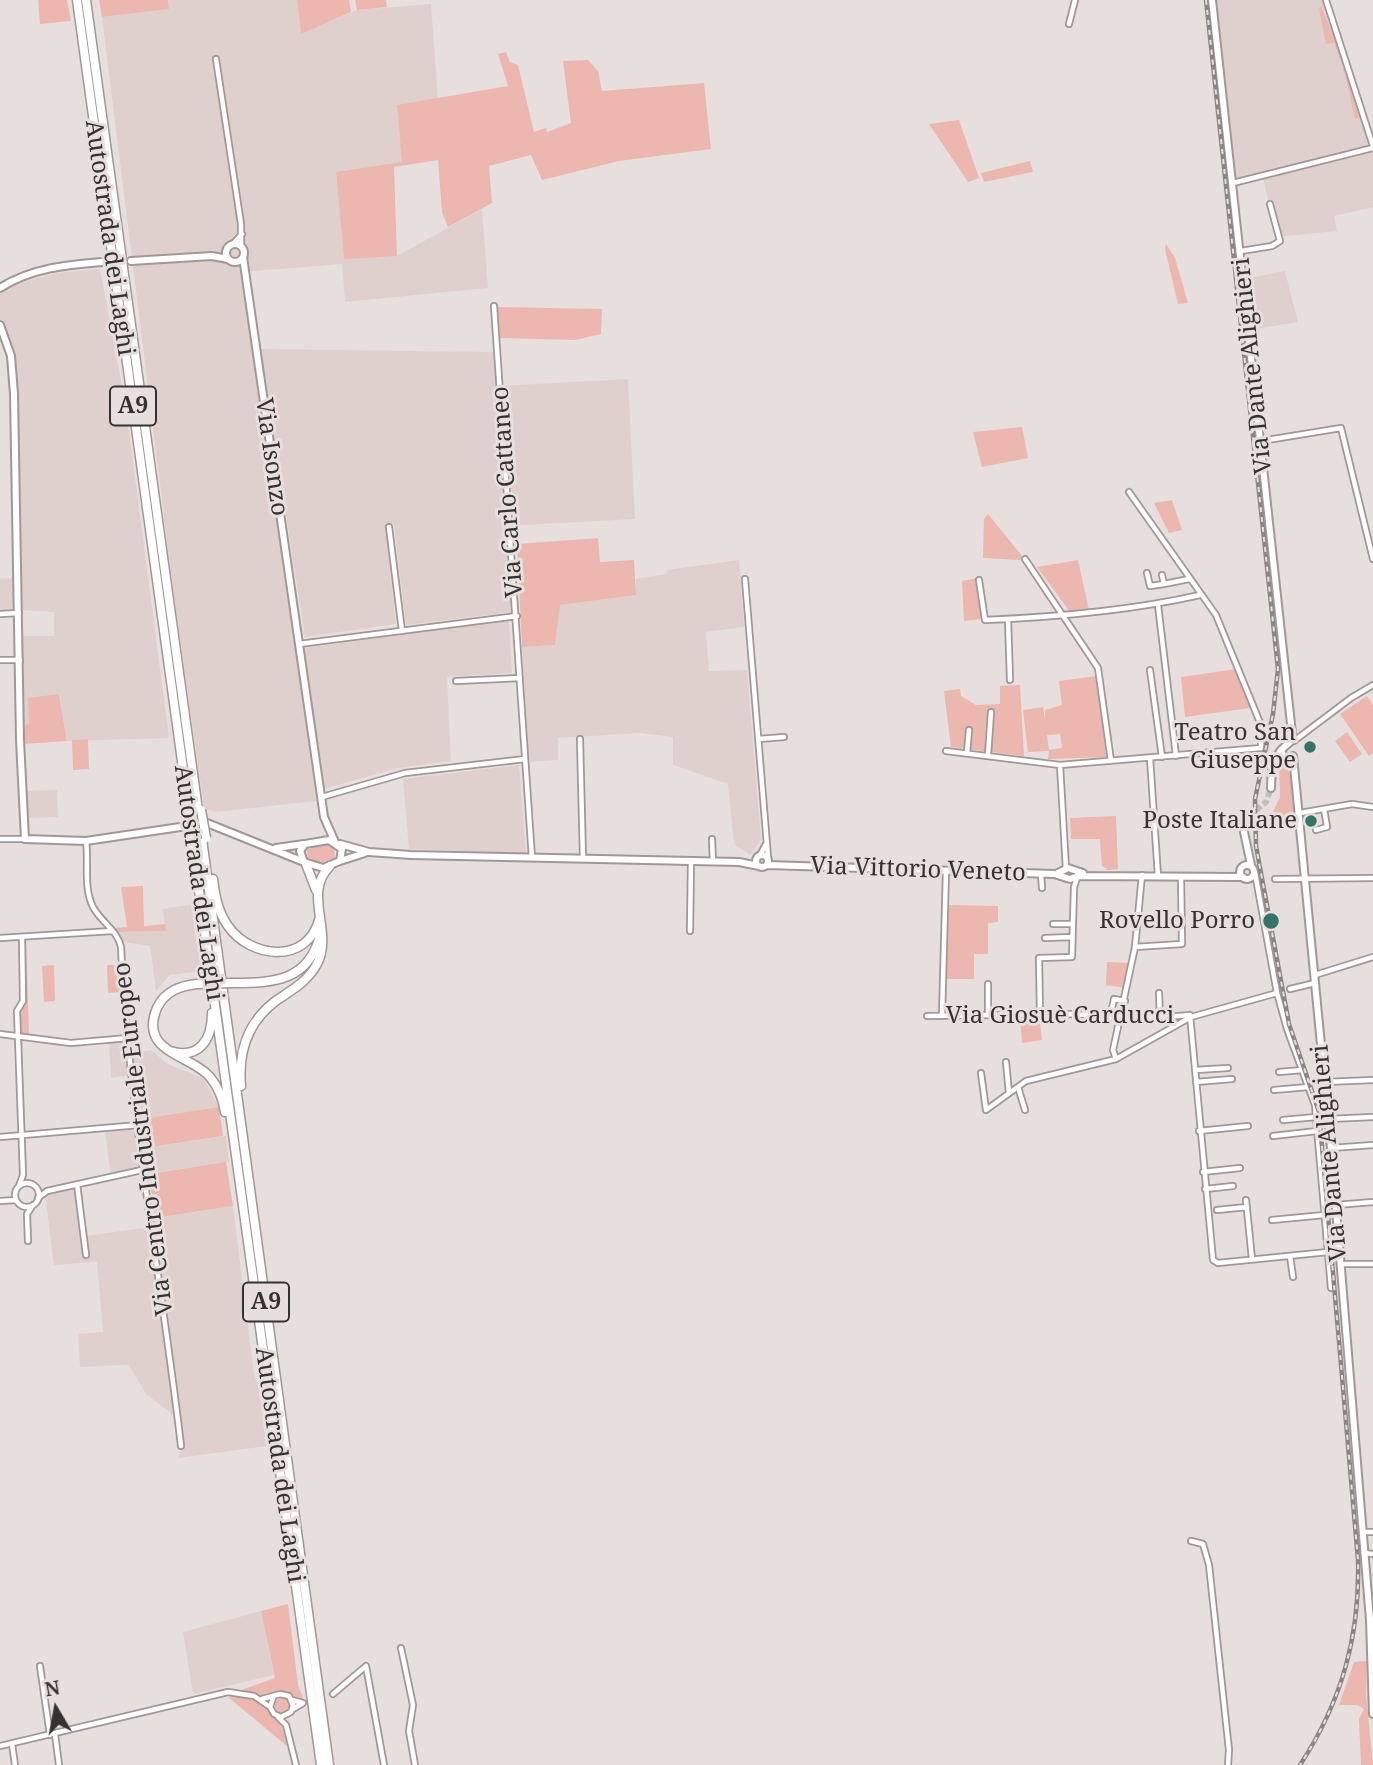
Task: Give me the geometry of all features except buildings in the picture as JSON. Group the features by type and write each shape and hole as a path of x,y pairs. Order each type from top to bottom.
{"highway":[{"name":"Autostrada dei Laghi","path":"77,0 200,839 329,1765"},
{"name":"Autostrada dei Laghi","path":"86,0 196,811"},
{"name":"Autostrada dei Laghi","path":"200,839 197,874 321,1765"},
{"path":"200,839 218,907 231,931 248,944 270,951 297,948 312,937 320,917"},
{"path":"305,863 318,898"},
{"path":"252,1204 240,1078 243,1048 250,1029 262,1013 305,980 317,964 324,941 318,898 319,881 330,866"},
{"path":"166,1050 180,1054 195,1052 206,1042 211,1027 197,874"},
{"path":"252,1270 222,1098 208,1074 166,1050 155,1028 158,1007 170,992 197,984 273,981 293,974 316,949 320,917"}],"street":[{"path":"1069,24 1075,0"},
{"name":"Via Dante Alighieri","path":"1213,0 1297,779 1336,1205 1372,1660 1373,1714"},
{"path":"1233,183 1373,147 1326,0"},
{"path":"216,59 242,233 243,257 236,262"},
{"path":"1241,251 1272,246 1280,241 1270,204"},
{"path":"212,256 226,250 242,233"},
{"path":"233,244 241,247"},
{"path":"226,250 228,259"},
{"path":"131,261 212,256 236,262 247,270"},
{"name":"Via Isonzo","path":"243,257 324,817 337,843"},
{"path":"3,285 39,270 102,262"},
{"name":"Via Carlo Cattaneo","path":"495,306 532,859"},
{"path":"0,325 11,356 14,394 25,839"},
{"path":"1261,441 1341,428 1373,559"},
{"path":"946,751 1060,765 1259,749 1262,732 1247,686 1216,615 1129,492"},
{"path":"389,527 402,631"},
{"path":"1025,559 1098,668 1111,761"},
{"path":"1147,573 1150,586 1189,579"},
{"path":"1162,575 1164,584"},
{"path":"275,848 309,843 337,843 369,852 532,859 691,862 763,860 766,843 745,579"},
{"path":"979,580 985,620 1063,617 1158,605 1200,595"},
{"path":"1158,605 1176,756"},
{"path":"0,614 20,613"},
{"path":"299,644 517,616"},
{"path":"1008,619 1010,680"},
{"path":"0,660 20,660"},
{"path":"1150,670 1162,757"},
{"path":"456,681 520,678"},
{"path":"1271,788 1273,762 1292,742 1373,685"},
{"path":"988,755 991,712"},
{"path":"967,753 970,730"},
{"path":"759,738 783,737"},
{"path":"579,859 580,739"},
{"path":"1150,758 1158,876"},
{"path":"322,797 405,773 525,759"},
{"path":"1040,1014 1040,958 1072,957 1070,873 1060,765"},
{"path":"1300,813 1352,804 1373,807"},
{"path":"1316,830 1328,827 1324,809"},
{"path":"305,863 300,851 320,832 324,817"},
{"path":"0,839 86,841 207,823 275,848 317,868 369,852"},
{"path":"1244,832 1248,873 1277,993 1315,1117 1331,1288"},
{"path":"712,839 713,862"},
{"name":"Via Centro Industriale Europeo","path":"86,841 90,901 113,931 121,947 142,1173 181,1446"},
{"path":"337,843 343,853 340,861"},
{"name":"Via Vittorio Veneto","path":"763,860 780,865 1041,874 1231,877 1248,873"},
{"path":"690,931 691,862"},
{"path":"1287,879 1300,874 1304,864"},
{"path":"942,1016 946,870"},
{"path":"1041,874 1042,888"},
{"path":"1115,1059 1113,1050 1135,947 1142,875"},
{"path":"1135,947 1182,944 1181,877"},
{"path":"1275,879 1373,878"},
{"path":"1053,924 1073,924"},
{"path":"0,938 113,931"},
{"path":"0,1201 15,1193 23,1175 18,1036 18,1009 23,1001 22,937"},
{"path":"1045,938 1072,937"},
{"path":"1290,989 1373,957"},
{"path":"988,984 988,1015"},
{"path":"1159,993 1160,1018"},
{"path":"981,1073 986,1110 1026,1081 1115,1059 1191,1017 1277,993"},
{"path":"1110,1018 1114,999 1125,1001"},
{"name":"Via Giosuè Carducci","path":"927,1016 1040,1014 1120,1019 1191,1017"},
{"path":"1191,1017 1199,1130 1213,1260 1218,1262 1328,1252"},
{"path":"0,1034 78,1043 128,1038"},
{"path":"1006,1062 1009,1093"},
{"path":"1195,1070 1228,1068"},
{"path":"1279,1072 1302,1070"},
{"path":"1196,1082 1232,1079"},
{"path":"1324,1082 1373,1080"},
{"path":"1018,1087 1025,1110"},
{"path":"1274,1090 1308,1087"},
{"path":"1283,1120 1315,1117"},
{"path":"1328,1119 1373,1117"},
{"path":"0,1137 139,1125"},
{"path":"1199,1130 1248,1126"},
{"path":"1273,1136 1317,1131"},
{"path":"1331,1148 1373,1145"},
{"path":"1203,1172 1240,1168"},
{"path":"27,1214 38,1198 47,1191 142,1173"},
{"path":"23,1175 36,1188 47,1191"},
{"path":"19,1186 30,1183"},
{"path":"77,1184 86,1255"},
{"path":"1205,1189 1233,1186"},
{"path":"36,1188 38,1198"},
{"path":"15,1193 27,1214 28,1241"},
{"path":"9,1198 17,1200"},
{"path":"1336,1205 1373,1202"},
{"path":"1217,1210 1247,1203 1252,1259"},
{"path":"22,1205 33,1204"},
{"path":"1272,1220 1324,1215"},
{"path":"1290,1256 1293,1277"},
{"path":"1340,1264 1373,1264"},
{"path":"1362,1530 1373,1532"},
{"path":"1191,1541 1203,1544 1209,1565 1229,1750 1228,1765"},
{"path":"1364,1553 1373,1554"},
{"path":"401,1648 412,1705 409,1731 415,1765"},
{"path":"40,1666 58,1765"},
{"path":"333,1694 366,1666 384,1765"},
{"path":"0,1746 228,1692 261,1699 284,1694 303,1703 285,1717 277,1716"},
{"path":"270,1707 273,1698"},
{"path":"261,1699 286,1725 296,1765"},
{"path":"286,1725 292,1711 292,1700"},
{"path":"12,1744 15,1765"}],"shaded area":[{"path":"38,0 67,0 71,21 40,24"},
{"path":"99,0 168,0 169,9 102,17"},
{"path":"168,0 297,0 301,33 357,10 431,4 438,100 397,106 403,162 336,172 344,258 397,256 482,209 488,288 345,302 342,264 244,272 316,801 216,812 204,808 172,581 102,17 169,9"},
{"path":"297,0 349,0 351,12 301,34"},
{"path":"355,0 386,0 387,7 357,10"},
{"path":"1213,0 1326,0 1373,149 1373,207 1334,216 1337,231 1277,237 1263,178 1234,184"},
{"path":"1321,6 1339,48 1341,61 1334,43 1326,44 1317,10"},
{"path":"506,52 510,62 518,65 534,132 546,128 547,132 571,123 563,61 588,60 598,71 602,91 704,83 711,149 619,161 542,180 531,155 489,166 492,203 448,227 442,212 438,160 394,167 397,256 344,259 336,172 402,162 397,105 508,86 498,54"},
{"path":"1345,67 1360,117 1355,119 1344,70 1340,71"},
{"path":"959,120 979,178 968,182 929,124"},
{"path":"1030,161 1033,172 984,182 981,173"},
{"path":"1166,244 1175,258 1188,303 1178,304"},
{"path":"100,269 126,408 169,738 67,741 60,695 29,724 23,725 21,636 54,636 54,612 22,610 15,370 10,343 0,319 0,292 12,285 56,273"},
{"path":"1285,271 1298,322 1249,330 1244,279"},
{"path":"498,307 602,309 601,334 575,340 500,338"},
{"path":"260,349 495,352 498,386 628,379 635,519 506,526 513,612 406,625 394,525 385,525 396,624 305,637"},
{"path":"1022,427 1028,458 982,467 973,432"},
{"path":"1172,500 1182,530 1169,533 1154,503"},
{"path":"988,514 1022,556 1020,560 983,558 984,519"},
{"path":"598,538 600,562 634,560 636,595 560,605 555,645 522,647 517,544"},
{"path":"739,560 744,627 706,632 709,671 747,670 761,840 750,855 734,844 728,784 673,765 673,737 639,733 558,738 558,760 529,762 522,647 554,645 559,605 636,595 636,579 666,574 667,570"},
{"path":"1078,560 1089,610 1070,612 1037,567"},
{"path":"18,578 19,613 0,613 0,579"},
{"path":"977,578 982,619 964,621 962,581"},
{"path":"509,620 512,673 447,677 451,761 397,768 324,789 304,648"},
{"path":"1236,669 1249,698 1250,708 1185,717 1181,677"},
{"path":"1097,676 1107,757 1048,759 1049,751 1028,752 1023,710 1043,707 1045,719 1045,710 1062,705 1059,681","holes":["1060,734 1062,748 1049,750 1047,735"]},
{"path":"1020,685 1024,756 951,747 944,691 960,689 961,696 976,705 1000,704 1000,686"},
{"path":"59,694 67,741 23,744 23,725 29,724 28,698"},
{"path":"1367,696 1373,705 1373,753 1369,756 1340,714"},
{"path":"1347,732 1362,754 1350,762 1335,741"},
{"path":"88,739 89,769 73,770 72,740"},
{"path":"1279,761 1286,763 1293,784 1295,827 1261,828 1260,813 1271,816 1280,797"},
{"path":"519,765 526,853 409,849 403,779"},
{"path":"57,790 58,817 28,818 26,791"},
{"path":"1116,816 1118,869 1108,870 1102,866 1100,839 1071,839 1070,818"},
{"path":"321,843 334,846 335,859 320,863 308,858 307,850"},
{"path":"143,886 144,926 165,924 166,931 118,932 114,928 127,927 121,887"},
{"path":"194,904 194,927 202,971 170,975 156,991 150,946 123,942 118,932 165,931 163,909"},
{"path":"948,905 998,906 998,922 988,923 988,954 974,954 974,979 946,979"},
{"path":"21,940 26,940 29,1035 17,1034 21,1004"},
{"path":"1107,962 1130,963 1126,988 1106,985"},
{"path":"54,965 55,1001 44,1002 42,966"},
{"path":"107,965 118,965 120,992 108,993"},
{"path":"1039,1016 1042,1040 1022,1043 1020,1017"},
{"path":"125,1040 130,1075 111,1078 109,1042"},
{"path":"151,1050 168,1064 204,1079 219,1107 141,1119 132,1053"},
{"path":"219,1107 223,1136 150,1147 143,1137 141,1119"},
{"path":"136,1127 142,1170 111,1177 105,1130"},
{"path":"146,1136 150,1147 226,1136 229,1162 145,1174 140,1137"},
{"path":"226,1162 233,1206 155,1218 149,1174"},
{"path":"81,1184 86,1236 151,1227 176,1417 146,1394 129,1365 80,1367 78,1334 103,1332 97,1262 54,1265 45,1194"},
{"path":"233,1206 254,1375 259,1388 267,1446 178,1458 183,1446 176,1384 151,1219"},
{"path":"288,1604 298,1685 304,1700 296,1699 284,1691 261,1697 241,1690 275,1678 261,1611"},
{"path":"261,1611 274,1675 193,1694 183,1632"},
{"path":"1367,1661 1366,1694 1373,1765 1361,1765 1359,1719 1364,1709 1357,1705 1339,1705 1354,1662"},
{"path":"239,1696 258,1702 272,1712 282,1727 287,1746 228,1697"},
{"path":"283,1697 289,1699 289,1711 283,1713 277,1711 275,1705 277,1699"}],"tunnel":[{"path":"102,262 131,261"},
{"path":"1244,832 1246,818 1266,802 1271,788"}],"railway":[{"path":"1206,0 1278,669 1273,714 1255,799 1256,846 1289,1024 1319,1112 1358,1560 1356,1615 1346,1667 1327,1717 1300,1765"}],"place":[{"name":"Teatro San Giuseppe","path":"1310,747"},
{"name":"Poste Italiane","path":"1311,821"},
{"name":"Rovello Porro","path":"1271,921"}]}
